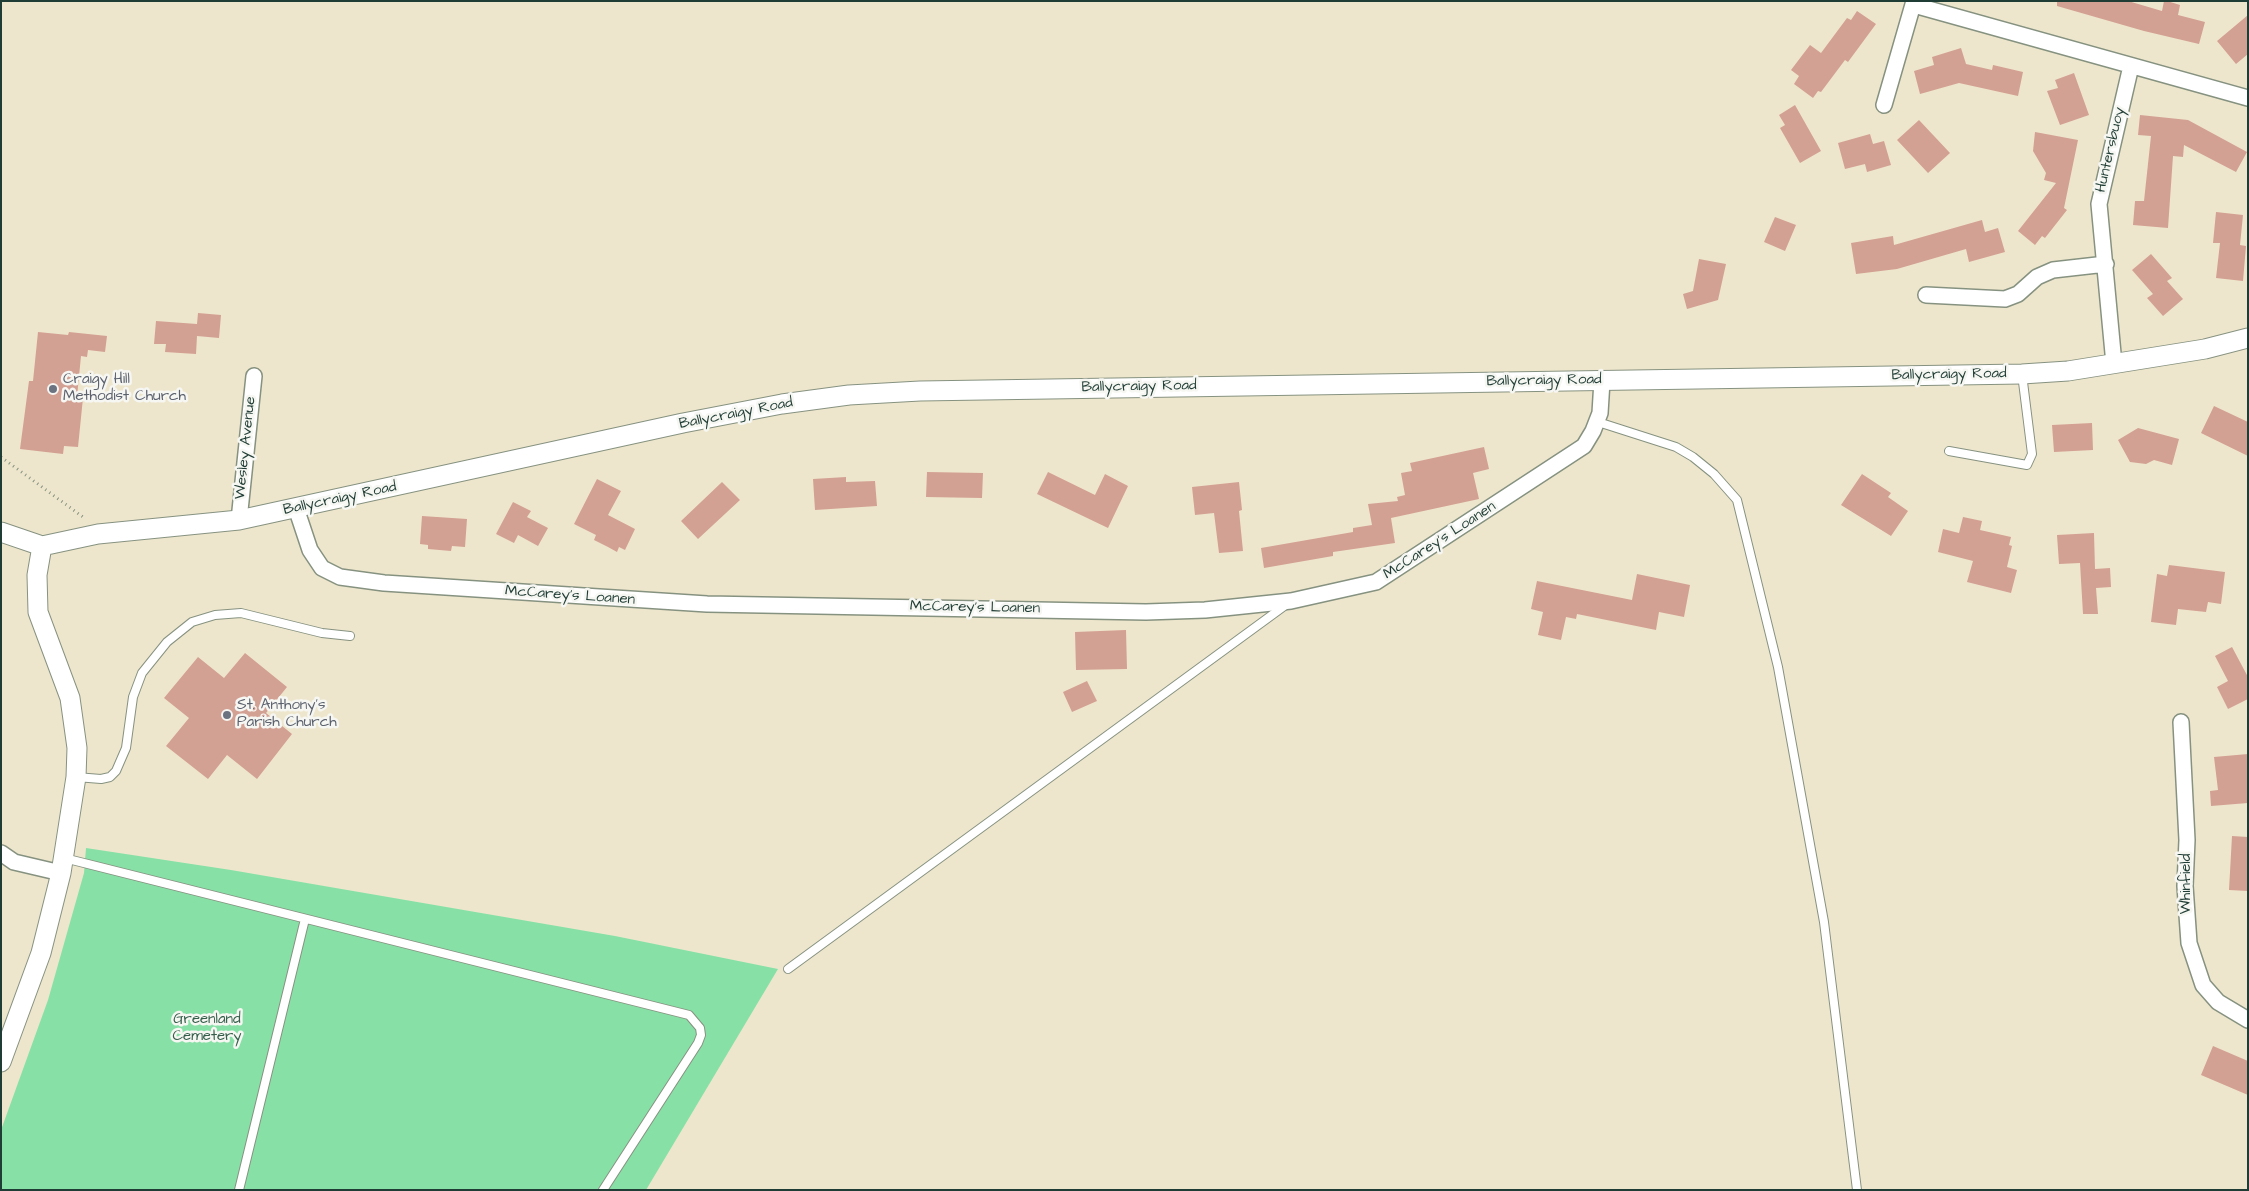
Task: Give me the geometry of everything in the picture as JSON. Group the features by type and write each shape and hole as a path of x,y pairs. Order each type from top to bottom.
{"street":[{"path":"1884,106 1914,3 2248,98"},
{"name":"Huntersbuoy","path":"2114,364 2100,196 2131,66"},
{"path":"1926,295 2005,299 2018,294 2037,278 2053,270 2106,264"},
{"name":"Ballycraigy Road","path":"42,546 98,534 239,520 683,423 782,404 850,395 930,390 2022,374 2068,371 2114,364 2205,349 2248,338"},
{"name":"Wesley Avenue","path":"239,520 254,376"},
{"name":"McCarey's Loanen","path":"296,508 310,550 322,568 340,577 384,584 707,604 1146,612 1204,610 1291,600 1376,582 1575,454 1590,439 1598,422 1602,404 1602,381"},
{"path":"1,532 42,546 37,575 38,612 70,698 77,748 76,777 62,865 41,953 1,1062"},
{"name":"Whinfield","path":"2181,722 2187,840 2184,886 2189,943 2203,985 2218,1002 2248,1020"},
{"path":"1,853 14,862 62,865"}],"lane":[{"path":"1949,451 2027,465 2032,454 2022,374"},
{"path":"1598,422 1676,447 1693,457 1714,474 1737,500 1778,667 1824,922 1856,1190"},
{"path":"788,969 1291,600"},
{"path":"76,777 100,779 110,777 116,771 126,748 133,698 142,673 167,642 192,622 215,615 241,613 322,633 350,636"},
{"path":"62,865 305,919 678,1011 695,1020 701,1030 698,1043 603,1190"},
{"path":"239,1190 305,919"}],"path":[{"path":"1,456 81,515 98,534"}],"green space":[{"name":"Greenland Cemetery","path":"86,848 231,870 615,936 778,969 646,1190 1,1190 1,1130 48,1000 84,873"}],"building":[{"path":"2057,1 2128,1 2162,11 2164,1 2167,1 2180,5 2178,15 2205,22 2199,44 2144,31 2057,6"},
{"path":"1857,11 1876,24 1848,62 1845,60 1821,92 1818,91 1813,98 1794,84 1799,76 1791,70 1810,45 1821,53 1847,18 1851,20"},
{"path":"2248,15 2248,54 2236,64 2217,41"},
{"path":"1961,48 1966,64 1992,70 1993,65 2023,72 2018,96 1959,83 1920,94 1914,71 1934,65 1932,57"},
{"path":"2074,73 2089,115 2060,125 2047,91 2058,88 2055,80"},
{"path":"1795,105 1821,151 1800,163 1780,128 1785,125 1779,115"},
{"path":"2140,115 2188,120 2247,152 2236,172 2184,145 2183,157 2173,156 2168,228 2133,225 2135,201 2144,201 2151,136 2138,135"},
{"path":"1919,120 1950,153 1928,173 1897,140"},
{"path":"2035,132 2078,140 2064,208 2067,210 2045,238 2042,236 2035,245 2018,231 2056,183 2044,180 2046,173 2033,151"},
{"path":"1870,134 1873,144 1884,141 1891,165 1867,172 1865,164 1845,169 1838,143"},
{"path":"2216,212 2243,215 2240,245 2246,246 2243,281 2216,278 2220,243 2213,243"},
{"path":"1775,217 1796,225 1785,251 1764,242"},
{"path":"1982,220 1985,232 1998,228 2005,252 1969,262 1966,249 1897,269 1856,274 1851,243 1893,236 1894,245"},
{"path":"2151,254 2172,278 2167,281 2183,299 2163,316 2147,298 2153,294 2132,270"},
{"path":"1699,259 1726,264 1718,300 1687,309 1683,294 1693,291"},
{"path":"198,313 221,315 219,338 197,336 196,354 165,352 166,344 154,344 156,321 197,324"},
{"name":"Craigy Hill Methodist Church","path":"38,332 68,335 69,332 107,336 105,352 88,350 87,357 81,356 77,397 83,398 78,447 64,446 63,454 20,449 29,381 33,381"},
{"path":"2214,406 2248,422 2248,456 2201,433"},
{"path":"2092,423 2093,450 2054,452 2052,425"},
{"path":"2138,428 2179,439 2172,465 2154,460 2146,464 2130,462 2118,440"},
{"path":"1484,447 1489,469 1473,473 1479,499 1391,518 1395,543 1333,552 1333,556 1264,568 1261,548 1353,532 1353,528 1372,525 1368,504 1398,501 1397,497 1405,495 1401,473 1412,471 1410,463"},
{"path":"927,472 983,473 982,498 926,497"},
{"path":"1048,472 1095,495 1105,474 1128,486 1108,528 1037,494"},
{"path":"1862,474 1891,493 1888,497 1908,511 1891,536 1841,505"},
{"path":"846,477 846,482 875,481 877,506 815,510 813,479"},
{"path":"597,479 621,491 608,515 635,529 625,550 619,547 617,552 594,540 596,535 574,524"},
{"path":"722,482 740,500 698,539 681,521"},
{"path":"1239,482 1242,510 1239,511 1243,551 1219,553 1214,513 1195,515 1192,487"},
{"path":"513,502 531,511 527,517 548,528 538,546 518,535 514,543 496,534"},
{"path":"422,516 467,519 465,547 452,546 451,551 428,549 428,545 420,544"},
{"path":"1963,517 1982,521 1980,530 2011,537 2009,545 2012,546 2007,567 2017,570 2011,593 1967,582 1973,561 1938,552 1943,529 1959,533"},
{"path":"2094,533 2095,569 2110,568 2111,587 2096,588 2098,614 2083,614 2080,563 2059,564 2057,535"},
{"path":"2169,565 2225,572 2221,604 2208,602 2206,612 2178,609 2176,625 2151,622 2157,574 2167,576"},
{"path":"1637,574 1690,585 1684,617 1659,612 1656,630 1577,614 1576,619 1566,617 1561,640 1538,635 1543,612 1531,609 1537,581 1632,600"},
{"path":"1126,630 1127,669 1076,670 1075,632"},
{"path":"2232,647 2248,677 2248,699 2228,709 2217,687 2228,681 2215,656"},
{"name":"St. Anthony's Parish Church","path":"245,653 287,687 266,713 292,734 257,779 227,755 208,779 166,746 189,718 164,698 198,657 224,678"},
{"path":"1087,681 1097,701 1072,712 1063,692"},
{"path":"2248,754 2248,803 2211,806 2210,791 2218,790 2214,757"},
{"path":"2232,836 2248,837 2248,891 2229,890"},
{"path":"2213,1046 2248,1061 2248,1095 2201,1075"}],"place":[{"name":"Craigy Hill Methodist Church","path":"53,389"},
{"name":"St. Anthony's Parish Church","path":"227,715"}]}
